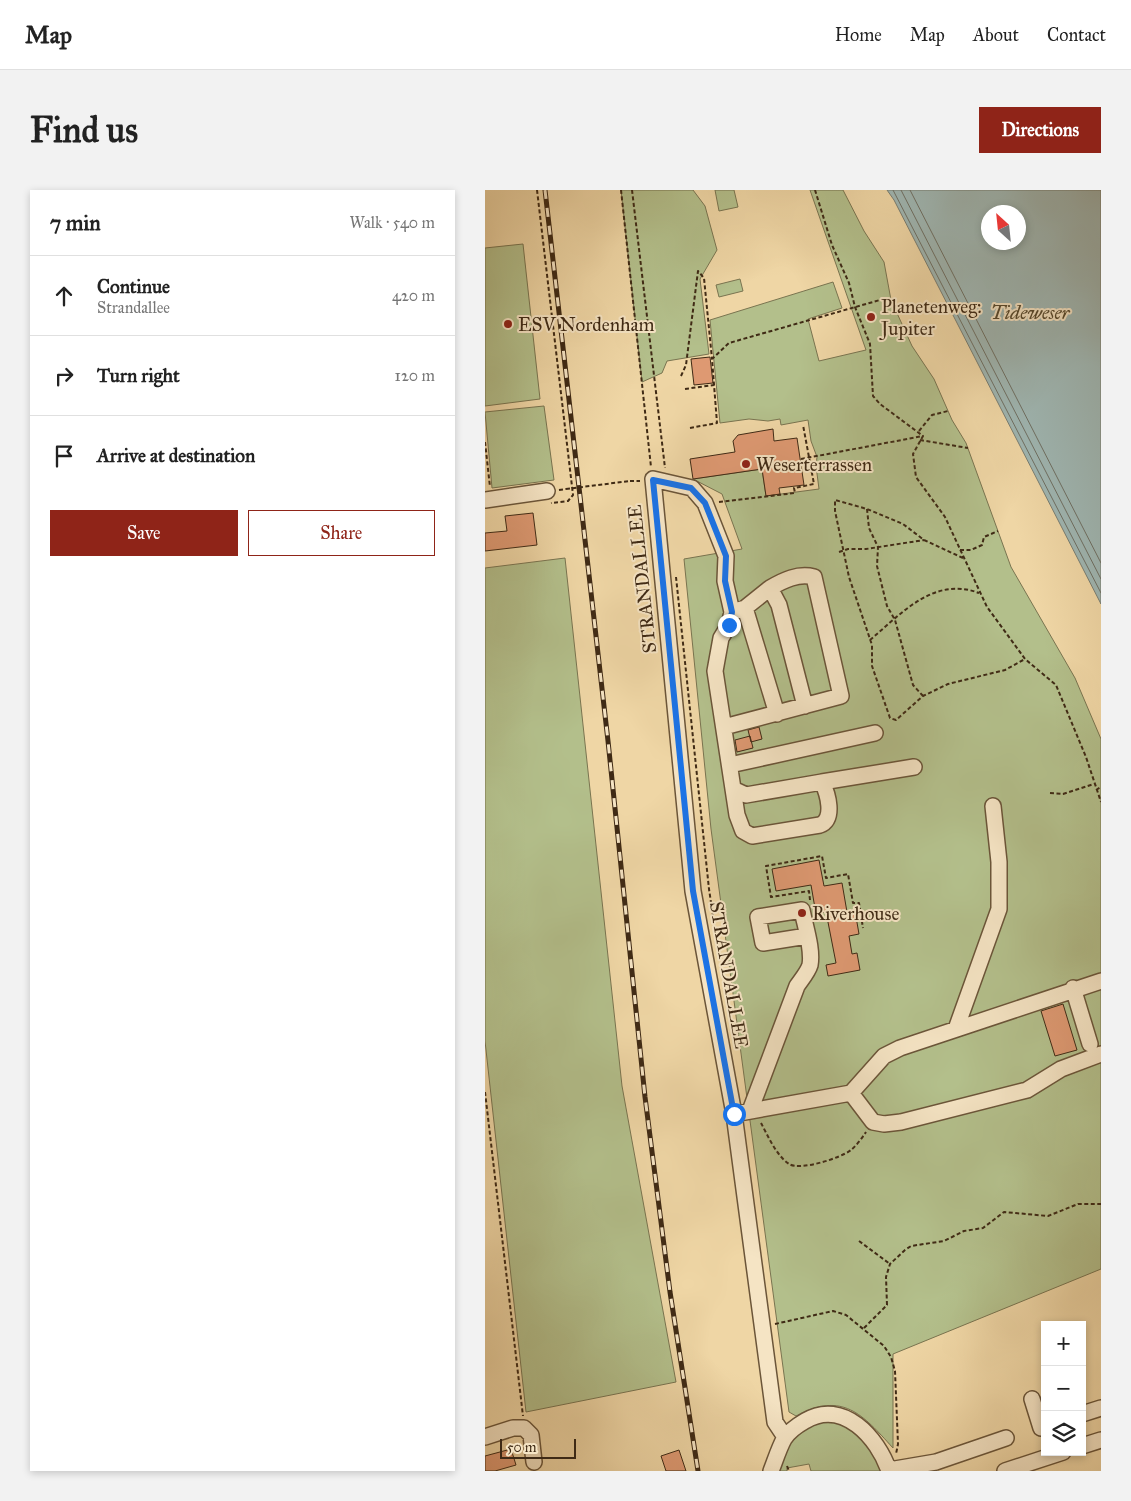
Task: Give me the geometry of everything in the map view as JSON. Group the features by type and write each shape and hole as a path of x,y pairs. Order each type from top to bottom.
{"street":[{"path":"659,480 691,488 705,503 726,556 725,581 739,610 777,714"},
{"name":"STRANDALLEE","path":"659,480 693,891 734,1114 775,1422 785,1438"},
{"path":"488,500 543,492"},
{"path":"724,727 841,696 814,577 805,575 783,580 739,610 721,638 715,670 737,815 743,831 747,835 752,836 817,826 826,822 829,812 823,782"},
{"path":"770,588 779,605 805,706"},
{"path":"730,766 875,734"},
{"path":"733,788 746,795 914,767"},
{"path":"956,1029 999,909 999,862 993,806"},
{"path":"751,1110 797,986 809,967 807,936"},
{"path":"734,1114 851,1093 885,1056 900,1048 1101,980"},
{"path":"851,1093 873,1122 884,1124 901,1122 1027,1090 1096,1049 1073,988"},
{"path":"1032,1399 1041,1428"},
{"path":"1086,1413 1101,1408"},
{"path":"771,1471 785,1438 808,1419 834,1415 856,1423 875,1443 884,1456 889,1471 936,1466 1006,1438"},
{"path":"485,1438 513,1428 524,1428 531,1435 533,1462"},
{"path":"1086,1445 1101,1440"},
{"path":"1005,1471 1051,1456"}],"path":[{"path":"537,190 573,495 568,501 555,504 546,502 543,492"},
{"path":"621,190 659,480"},
{"path":"632,190 659,480"},
{"path":"815,190 832,245 849,284 855,307 870,344 873,396 880,404 919,431 923,436"},
{"path":"681,376 686,365 699,271 704,278 717,423 690,428"},
{"path":"712,359 729,343 887,298"},
{"path":"685,389 714,385"},
{"path":"919,431 932,415 949,411"},
{"path":"705,503 795,493 794,488 814,484 803,425"},
{"path":"801,459 923,436"},
{"path":"923,436 913,454 916,477 945,517 987,607 1025,658 1056,685 1087,757 1101,802"},
{"path":"920,440 969,448"},
{"path":"485,442 488,500"},
{"path":"566,489 630,481"},
{"path":"964,558 924,540 903,524 867,509 835,500 835,511 845,550 849,577 870,640 872,666 890,718 896,720 923,696 948,684 1005,670 1025,658"},
{"path":"867,509 869,528 878,547 877,566 887,606 895,620 913,685 923,696"},
{"path":"960,550 971,550 982,544 984,537 998,531"},
{"path":"839,552 924,540"},
{"path":"675,569 708,880 719,956"},
{"path":"870,640 930,593 958,587 980,593"},
{"path":"1050,793 1063,794 1094,784"},
{"path":"1096,790 1101,787"},
{"path":"809,891 771,898 766,866 822,856 825,878 848,874 853,904 859,902 863,928"},
{"path":"485,1092 524,1428"},
{"path":"751,1110 781,1158 791,1166 804,1166 838,1157 851,1150 873,1122"},
{"path":"864,1328 887,1305 886,1277 890,1264 911,1246 944,1241 964,1231 983,1228 1003,1212 1047,1216 1078,1204 1101,1204"},
{"path":"859,1241 890,1264"},
{"path":"771,1325 833,1311 846,1315 864,1328 887,1352 895,1371 898,1444 889,1471"}],"green space":[{"path":"621,190 693,190 705,206 717,250 700,279 709,354 667,361 662,373 642,382"},
{"path":"715,190 734,190 738,207 719,211"},
{"path":"810,190 843,190 864,231 884,262 891,300 912,346 934,379 952,420 966,443 1011,567 1075,678 1101,739 1101,1269 893,1354 893,1448 871,1425 851,1410 839,1406 827,1406 812,1409 796,1416 789,1412 711,829 684,559 742,549 722,494 693,479 762,469 766,496 819,489 816,466 817,457 811,441 808,420 781,425 780,419 768,421 749,419 720,423 710,320 833,282 842,308 808,319 819,361 866,350"},
{"name":"ESV Nordenham","path":"523,244 540,399 485,406 485,248"},
{"path":"740,279 743,291 719,297 716,285"},
{"path":"544,406 554,480 492,488 485,412"},
{"path":"565,558 622,1086 676,1382 526,1412 485,1041 485,568"},
{"path":"815,1422 840,1422 870,1444 882,1471 811,1471 809,1464 787,1468 787,1471 777,1471 788,1446 799,1434 797,1432"}],"water":[{"name":"Tideweser","path":"887,190 1101,190 1101,604 894,200"}],"building":[{"path":"710,357 713,383 694,385 691,359"},
{"name":"Weserterrassen","path":"773,429 774,441 797,438 804,485 779,488 780,494 766,496 762,469 693,479 690,459 735,452 733,441 738,435"},
{"path":"533,513 537,545 485,551 485,533 507,531 505,516"},
{"path":"759,727 762,739 751,742 748,730"},
{"path":"750,736 753,748 737,752 735,740"},
{"path":"819,860 824,886 842,883 847,912 855,911 859,934 849,936 852,954 857,953 860,970 828,976 826,965 836,963 826,912 816,914 811,885 776,891 772,869"},
{"path":"1063,1004 1077,1050 1055,1056 1041,1011"},
{"path":"511,1449 516,1465 495,1471 485,1471 485,1456"},
{"path":"679,1450 686,1471 666,1471 661,1456"}],"railway":[{"path":"545,190 608,741 645,1097 670,1292 698,1471"}],"place":[{"name":"Planetenweg: Jupiter","path":"871,317"},
{"name":"ESV Nordenham","path":"508,324"},
{"name":"Weserterrassen","path":"746,464"},
{"name":"Riverhouse","path":"802,913"}],"route":[{"path":"729,625 732,612 726,593 726,556 705,503 691,488 666,481 653,480 693,891 734,1114"}]}
